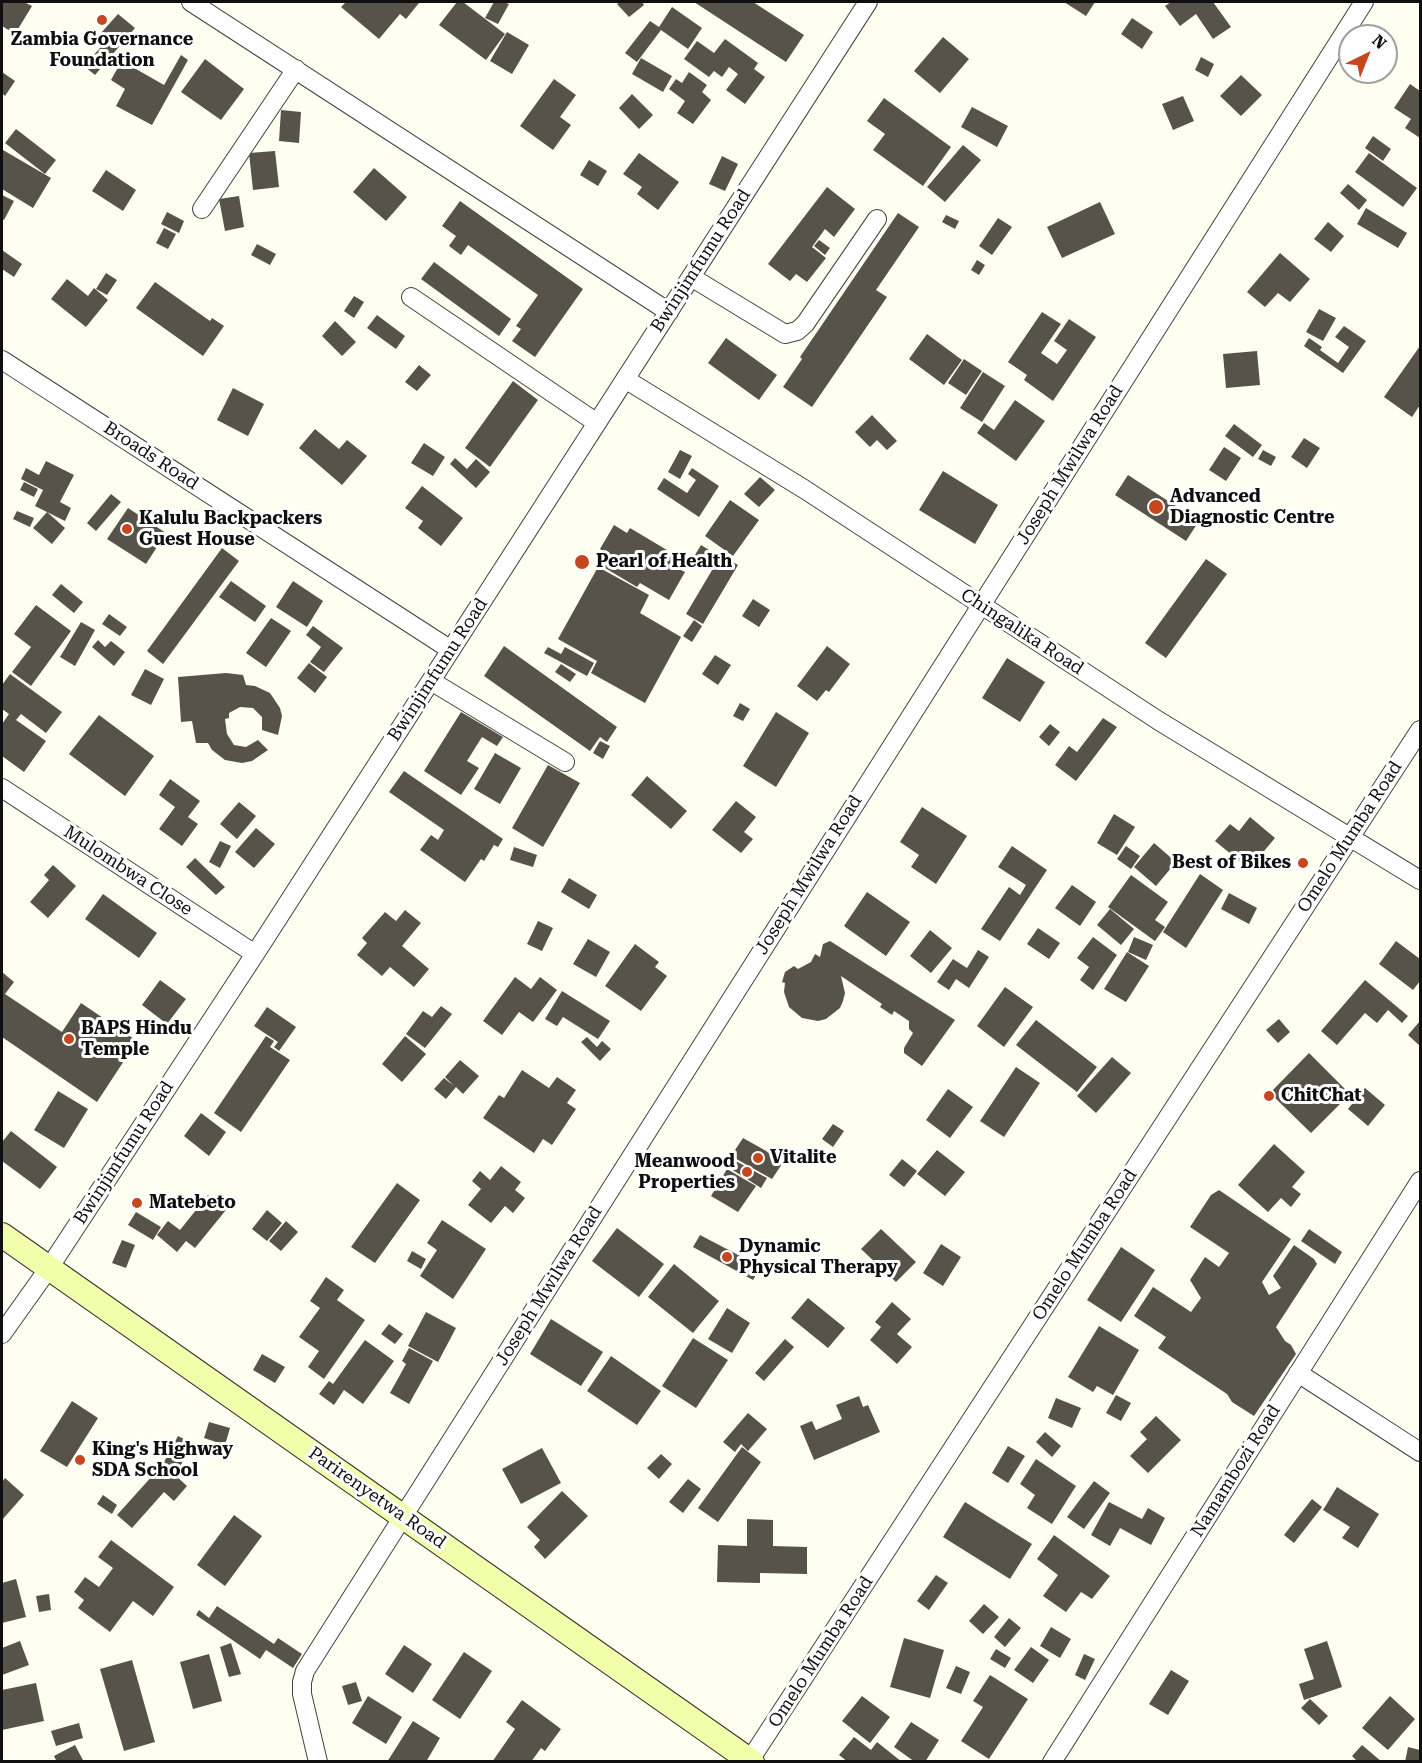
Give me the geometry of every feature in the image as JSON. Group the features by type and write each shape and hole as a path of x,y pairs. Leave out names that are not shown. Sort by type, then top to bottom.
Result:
{"main road":[{"name":"Parirenyetwa Road","path":"2,1235 751,1761"}],"street":[{"path":"191,2 669,312"},
{"name":"Bwinjimfumu Road","path":"2,1334 49,1268 255,954 868,2"},
{"name":"Joseph Mwilwa Road","path":"318,1761 302,1694 304,1671 1364,2"},
{"path":"202,209 296,69"},
{"path":"692,277 785,334 797,331 805,324 877,219"},
{"path":"411,297 597,423"},
{"name":"Broads Road","path":"2,360 451,650"},
{"name":"Chingalika Road","path":"625,379 804,489 1159,721 1420,880"},
{"path":"431,681 565,762"},
{"name":"Omelo Mumba Road","path":"751,1761 1420,729"},
{"name":"Mulombwa Close","path":"2,788 255,954"},
{"name":"Namambozi Road","path":"1052,1761 1420,1181"},
{"path":"1298,1373 1420,1452"}],"building":[{"path":"2,2 24,2 32,6 15,34 2,26"},
{"path":"346,2 419,3 406,19 400,14 379,39 341,7"},
{"path":"457,2 463,2 505,34 486,60 439,25"},
{"path":"494,2 509,4 498,24 485,18"},
{"path":"642,2 644,5 629,17 617,4"},
{"path":"694,2 753,2 804,35 786,62"},
{"path":"1064,2 1095,2 1086,16"},
{"path":"1171,2 1213,2 1231,27 1213,39 1196,14 1180,26 1165,6"},
{"path":"672,7 702,28 688,49 661,30 637,62 625,53 650,21 659,27"},
{"path":"118,14 135,28 95,75 84,66 107,40 100,34"},
{"path":"1132,18 1153,32 1142,49 1121,34"},
{"path":"507,32 529,45 512,74 490,61"},
{"path":"943,37 969,59 940,93 914,71"},
{"path":"725,39 758,63 754,69 765,77 745,104 726,90 738,74 729,67 722,77 714,71 709,77 684,59 697,41 714,53"},
{"path":"126,53 133,57 129,65 164,85 181,55 188,60 152,125 116,106 125,89 111,80"},
{"path":"1201,57 1214,64 1208,77 1195,70"},
{"path":"641,58 672,76 663,92 632,74"},
{"path":"205,59 244,89 221,120 181,92"},
{"path":"2,72 15,81 5,96 2,93"},
{"path":"689,72 707,85 702,92 711,100 693,124 677,113 685,101 669,89 676,79 682,83"},
{"path":"1241,75 1262,95 1241,116 1220,96"},
{"path":"554,79 576,95 560,117 571,125 553,150 520,126"},
{"path":"1410,84 1420,91 1420,138 1405,128 1411,119 1394,108"},
{"path":"632,94 653,115 639,129 619,108"},
{"path":"1183,96 1194,121 1173,130 1162,104"},
{"path":"884,98 951,147 923,186 873,150 885,134 867,121"},
{"path":"972,107 1008,126 997,147 961,127"},
{"path":"281,110 301,112 299,143 279,141"},
{"path":"16,129 56,160 45,174 5,143"},
{"path":"1373,136 1391,149 1383,161 1365,148"},
{"path":"963,145 981,160 945,202 927,187"},
{"path":"3,150 51,178 33,208 2,189"},
{"path":"275,151 279,187 253,190 249,153"},
{"path":"639,153 679,182 658,210 637,194 642,187 623,174"},
{"path":"1369,153 1417,188 1403,207 1355,172"},
{"path":"722,156 738,164 725,191 709,184"},
{"path":"589,160 607,171 598,186 580,175"},
{"path":"374,168 407,197 386,221 353,192"},
{"path":"106,170 136,190 123,211 92,191"},
{"path":"1348,184 1367,200 1359,210 1340,193"},
{"path":"827,187 855,209 834,237 825,229 812,247 826,258 807,282 796,274 790,281 768,264"},
{"path":"2,195 14,201 4,220 2,219"},
{"path":"239,196 244,227 225,231 219,199"},
{"path":"460,201 583,289 535,357 512,341 521,329 516,326 538,295 468,245 461,255 449,246 456,236 442,226"},
{"path":"1100,202 1115,234 1062,258 1047,227"},
{"path":"1366,208 1407,233 1398,248 1357,224"},
{"path":"167,212 184,221 179,233 161,224"},
{"path":"898,213 919,227 876,290 887,297 812,407 783,387 802,359 800,357"},
{"path":"946,215 959,221 955,229 942,222"},
{"path":"998,218 1012,227 992,255 979,246"},
{"path":"1328,222 1344,236 1331,252 1314,239"},
{"path":"164,228 176,234 168,249 156,243"},
{"path":"819,240 830,248 825,255 814,246"},
{"path":"257,244 276,254 270,265 251,255"},
{"path":"2,250 22,264 14,277 2,269"},
{"path":"1280,253 1310,279 1290,302 1278,293 1265,307 1247,292"},
{"path":"977,260 985,265 979,275 971,270"},
{"path":"434,262 511,319 499,336 421,279"},
{"path":"106,273 117,280 107,295 96,289"},
{"path":"67,279 88,296 94,288 108,300 86,327 51,299"},
{"path":"155,282 210,321 212,318 224,326 203,356 136,308"},
{"path":"354,296 364,302 354,318 344,311"},
{"path":"1319,309 1336,318 1323,341 1306,332"},
{"path":"1042,312 1061,324 1041,353 1057,364 1067,350 1054,341 1069,319 1096,337 1053,401 1024,380 1027,375 1008,362"},
{"path":"377,315 405,336 396,349 367,328"},
{"path":"335,321 356,342 342,356 322,336"},
{"path":"1344,326 1366,341 1343,373 1304,346 1309,338 1322,347 1320,350 1338,363 1349,347 1335,337"},
{"path":"927,334 962,360 944,385 909,359"},
{"path":"726,338 777,375 759,400 708,363"},
{"path":"1420,346 1420,405 1412,417 1384,397"},
{"path":"1257,351 1260,385 1226,388 1223,354"},
{"path":"964,359 982,371 966,395 948,383"},
{"path":"419,365 431,375 417,391 405,382"},
{"path":"983,372 1005,386 982,422 960,408"},
{"path":"513,381 538,400 490,467 465,448"},
{"path":"233,388 264,404 248,436 217,420"},
{"path":"1015,400 1045,421 1016,461 977,433 984,423 994,430"},
{"path":"872,415 897,441 887,450 877,440 870,447 855,432"},
{"path":"1234,424 1262,445 1253,457 1225,436"},
{"path":"315,429 339,449 347,440 367,456 342,485 299,448"},
{"path":"1304,438 1320,448 1307,468 1291,457"},
{"path":"424,443 445,457 433,476 411,463"},
{"path":"1224,447 1241,458 1226,481 1209,470"},
{"path":"680,450 692,456 680,479 668,472"},
{"path":"1263,450 1276,457 1271,466 1258,459"},
{"path":"455,458 467,469 476,459 490,472 476,488 450,464"},
{"path":"46,461 74,475 60,502 71,508 65,521 35,506 43,490 21,479 26,468 39,475"},
{"path":"692,468 719,486 699,517 657,489 664,478 687,493 696,480 688,474"},
{"path":"943,471 998,505 975,544 919,510"},
{"path":"1128,475 1199,521 1186,541 1115,495"},
{"path":"760,477 775,490 759,507 744,494"},
{"path":"24,482 38,489 34,497 20,490"},
{"path":"422,486 463,518 441,546 418,528 423,521 405,508"},
{"path":"111,494 121,502 96,531 87,523"},
{"path":"730,500 759,520 733,556 705,536"},
{"path":"128,508 166,533 146,564 107,539"},
{"path":"17,511 34,518 30,527 13,519"},
{"path":"47,512 65,528 52,544 33,528"},
{"path":"614,525 627,533 630,528 682,559 677,568 685,572 669,600 640,583 637,587 600,565 607,554 600,549"},
{"path":"701,545 717,555 711,565 695,555"},
{"path":"222,548 239,561 163,664 147,651"},
{"path":"721,555 738,565 703,624 686,614"},
{"path":"1206,559 1227,574 1166,658 1145,643"},
{"path":"598,567 649,595 640,613 681,637 645,703 591,673 597,661 558,639"},
{"path":"231,581 266,606 255,622 219,597"},
{"path":"293,581 323,601 307,627 276,607"},
{"path":"61,584 83,602 74,613 52,595"},
{"path":"753,599 770,610 759,627 742,616"},
{"path":"36,605 71,631 31,686 12,672 31,647 14,634"},
{"path":"109,614 127,627 120,636 102,624"},
{"path":"271,618 291,631 266,667 246,653"},
{"path":"694,620 702,626 692,642 683,636"},
{"path":"81,622 95,630 75,666 60,657"},
{"path":"313,626 343,648 324,672 310,662 321,647 306,635"},
{"path":"98,640 105,647 111,641 125,652 114,666 92,647"},
{"path":"504,646 617,727 607,742 600,737 590,751 484,676"},
{"path":"827,646 850,664 829,692 826,690 817,701 797,686"},
{"path":"548,647 561,654 565,647 594,663 587,676 544,653"},
{"path":"715,655 731,665 718,685 702,674"},
{"path":"1007,658 1045,682 1020,722 982,698"},
{"path":"309,663 327,677 315,693 297,678"},
{"path":"561,664 576,674 570,682 555,672"},
{"path":"145,669 164,679 151,705 131,695"},
{"path":"226,673 243,675 246,685 255,686 270,693 280,708 282,716 278,735 262,730 262,717 253,708 240,707 229,713 229,718 225,719 227,734 234,745 246,747 258,740 268,750 252,761 242,763 225,760 212,750 208,743 196,743 192,721 181,722 178,677"},
{"path":"10,674 62,712 46,733 21,714 16,720 46,741 24,772 2,756 2,724 9,714 2,709 2,685"},
{"path":"740,703 750,709 743,721 733,716"},
{"path":"461,712 503,737 497,746 482,737 467,761 479,768 461,795 424,771"},
{"path":"776,712 809,733 776,787 743,766"},
{"path":"99,715 154,756 125,796 69,754"},
{"path":"1103,718 1117,727 1076,781 1055,765 1069,746 1077,752"},
{"path":"1050,724 1060,732 1049,746 1039,737"},
{"path":"600,741 610,746 603,759 593,753"},
{"path":"495,753 521,768 500,804 474,789"},
{"path":"548,765 580,783 543,847 512,828"},
{"path":"404,771 503,839 498,847 494,845 484,861 481,859 465,882 420,850 431,835 438,840 444,830 389,792"},
{"path":"647,776 687,811 671,829 631,795"},
{"path":"170,779 200,801 188,817 198,824 182,846 159,829 175,807 159,795"},
{"path":"736,801 756,817 744,832 753,839 741,853 712,830"},
{"path":"239,802 256,816 237,839 220,824"},
{"path":"922,807 967,836 936,884 911,867 919,855 900,842"},
{"path":"1114,814 1135,827 1117,855 1097,843"},
{"path":"1250,817 1275,838 1249,869 1215,841 1230,824 1239,831"},
{"path":"256,828 275,844 254,868 235,852"},
{"path":"220,841 231,846 220,868 209,862"},
{"path":"1154,843 1176,862 1156,886 1134,867"},
{"path":"1012,846 1047,870 1000,941 981,929 1009,887 1020,895 1026,885 998,867"},
{"path":"1126,846 1140,856 1131,869 1117,859"},
{"path":"514,847 537,855 533,867 510,860"},
{"path":"195,858 225,887 216,895 186,867"},
{"path":"53,865 76,886 48,918 30,902 49,880 44,875"},
{"path":"1200,874 1223,890 1186,948 1163,932"},
{"path":"1131,875 1168,902 1155,920 1165,927 1155,941 1108,907"},
{"path":"569,878 597,895 589,909 561,892"},
{"path":"1072,885 1096,902 1080,926 1055,908"},
{"path":"867,892 910,922 886,956 844,926"},
{"path":"1229,893 1257,908 1249,924 1221,909"},
{"path":"103,894 157,933 139,958 85,919"},
{"path":"1110,909 1134,929 1121,945 1097,925"},
{"path":"405,910 421,923 402,946 429,969 414,987 390,967 382,976 357,955 367,943 362,938 385,912 396,921"},
{"path":"538,921 553,928 542,951 527,944"},
{"path":"1038,928 1060,943 1049,959 1027,944"},
{"path":"930,930 952,948 931,973 910,956"},
{"path":"1093,937 1117,955 1093,990 1080,980 1089,967 1077,958"},
{"path":"1134,937 1153,945 1146,960 1128,952"},
{"path":"588,939 610,952 596,977 573,964"},
{"path":"830,941 955,1020 922,1066 904,1053 904,1048 913,1033 909,1029 909,1021 894,1011 892,1015 880,1007 882,1004 841,976 845,993 843,1001 840,1008 826,1019 818,1021 802,1018 789,1007 784,992 785,983 782,982 785,972 794,966 798,969 811,962 815,954 820,957 823,944"},
{"path":"1396,941 1420,959 1420,981 1413,990 1379,964"},
{"path":"635,944 659,962 655,967 667,976 641,1011 605,986"},
{"path":"978,950 989,957 969,988 956,979 949,990 937,982 953,959 967,968"},
{"path":"1127,952 1149,966 1126,1002 1104,989"},
{"name":"BAPS Hindu Temple","path":"2,972 14,982 5,994 62,1032 81,1003 137,1041 97,1102 2,1037"},
{"path":"515,977 531,989 540,977 557,990 533,1022 519,1012 502,1035 483,1021"},
{"path":"160,980 186,999 167,1024 142,1005"},
{"path":"1365,980 1408,1016 1402,1023 1388,1010 1377,1023 1365,1013 1337,1045 1321,1031"},
{"path":"1005,987 1033,1007 1004,1047 977,1026"},
{"path":"562,991 610,1021 598,1039 563,1017 557,1026 545,1019"},
{"path":"441,1006 452,1014 425,1048 406,1034 423,1011 432,1017"},
{"path":"267,1007 296,1027 279,1051 274,1047 278,1042 254,1026"},
{"path":"1279,1019 1290,1032 1278,1043 1266,1030"},
{"path":"1036,1020 1097,1067 1077,1092 1016,1045"},
{"path":"1420,1021 1420,1046 1408,1035"},
{"path":"266,1036 274,1041 270,1047 290,1060 241,1132 214,1113"},
{"path":"405,1036 426,1054 402,1082 382,1064"},
{"path":"587,1037 597,1047 602,1041 611,1049 600,1061 581,1042"},
{"path":"1309,1053 1350,1094 1311,1133 1270,1093"},
{"path":"1112,1057 1131,1073 1096,1113 1077,1096"},
{"path":"460,1060 479,1076 463,1094 456,1087 446,1099 434,1089 444,1078 454,1086 445,1077"},
{"path":"1016,1067 1040,1083 1004,1137 980,1121"},
{"path":"522,1070 549,1088 557,1077 576,1090 567,1103 576,1109 552,1145 543,1139 534,1153 483,1118 499,1095 504,1098"},
{"path":"1365,1088 1385,1105 1368,1126 1348,1109"},
{"path":"948,1089 973,1107 950,1138 926,1120"},
{"path":"58,1091 88,1109 64,1148 34,1130"},
{"path":"201,1113 226,1132 209,1156 184,1136"},
{"path":"833,1124 844,1131 833,1147 822,1139"},
{"path":"11,1131 57,1167 40,1189 2,1161 2,1142"},
{"name":"Vitalite","path":"743,1138 784,1161 772,1179 731,1156"},
{"path":"1274,1144 1305,1172 1292,1187 1301,1194 1291,1207 1281,1198 1268,1212 1238,1185"},
{"path":"937,1150 965,1172 945,1196 917,1174"},
{"name":"Meanwood Properties","path":"732,1159 767,1178 761,1188 728,1167"},
{"path":"902,1159 917,1171 904,1187 889,1175"},
{"path":"501,1166 521,1182 515,1190 525,1198 513,1213 505,1206 491,1223 468,1205 481,1189 472,1181 480,1171 490,1180"},
{"path":"727,1169 756,1186 738,1212 711,1196"},
{"path":"397,1183 420,1200 375,1263 351,1247"},
{"path":"1219,1190 1291,1239 1262,1282 1269,1295 1281,1288 1273,1276 1294,1245 1314,1259 1317,1264 1276,1327 1296,1354 1254,1416 1232,1402 1227,1394 1158,1348 1166,1337 1134,1316 1153,1287 1191,1312 1201,1298 1190,1280 1205,1257 1219,1267 1229,1253 1190,1227 1211,1195"},
{"path":"208,1195 226,1210 195,1248 186,1241 177,1252 157,1235 168,1221 180,1230"},
{"path":"267,1210 282,1223 267,1241 252,1229"},
{"path":"136,1212 161,1227 153,1240 128,1225"},
{"path":"442,1220 486,1249 453,1299 420,1276 437,1250 427,1243"},
{"path":"286,1221 298,1232 281,1251 269,1241"},
{"path":"617,1228 664,1264 639,1297 592,1261"},
{"path":"881,1229 916,1262 896,1282 861,1249"},
{"path":"1309,1229 1342,1252 1335,1264 1301,1241"},
{"name":"Dynamic Physical Therapy","path":"700,1235 761,1267 753,1280 693,1247"},
{"path":"122,1240 135,1245 126,1268 112,1263"},
{"path":"941,1244 961,1257 943,1286 923,1273"},
{"path":"1121,1247 1155,1270 1121,1322 1087,1300"},
{"path":"412,1251 426,1259 421,1269 407,1261"},
{"path":"674,1264 719,1301 693,1333 648,1297"},
{"path":"326,1277 344,1290 337,1300 365,1320 324,1379 308,1367 319,1351 299,1337 320,1308 310,1301"},
{"path":"808,1298 845,1328 828,1348 791,1318"},
{"path":"892,1302 911,1319 897,1334 912,1347 897,1364 870,1340 881,1327 875,1322"},
{"path":"727,1308 750,1323 732,1353 708,1339"},
{"path":"426,1312 456,1328 438,1362 408,1346"},
{"path":"551,1319 603,1352 581,1386 530,1354"},
{"path":"389,1324 403,1334 395,1344 381,1334"},
{"path":"1099,1326 1139,1350 1113,1395 1097,1386 1093,1392 1068,1377"},
{"path":"693,1338 728,1360 696,1408 662,1386"},
{"path":"785,1339 794,1347 764,1381 755,1373"},
{"path":"365,1340 394,1361 363,1404 344,1390 334,1405 319,1394 329,1381 333,1384"},
{"path":"409,1348 433,1361 409,1404 390,1393 406,1364 402,1361"},
{"path":"262,1354 285,1367 275,1383 253,1370"},
{"path":"611,1356 661,1391 637,1425 587,1391"},
{"path":"1116,1395 1131,1403 1121,1421 1106,1413"},
{"path":"859,1396 863,1407 868,1405 880,1432 814,1460 800,1426 812,1421 816,1430 842,1419 836,1405"},
{"path":"1056,1398 1081,1408 1072,1428 1048,1418"},
{"path":"72,1401 98,1418 67,1467 40,1451"},
{"path":"748,1413 767,1429 748,1451 741,1444 735,1452 723,1442"},
{"path":"1156,1416 1181,1440 1148,1473 1130,1456 1147,1439 1140,1432"},
{"path":"209,1422 230,1428 225,1445 204,1438"},
{"path":"1045,1432 1061,1446 1052,1457 1036,1442"},
{"path":"178,1436 192,1443 178,1471 163,1464"},
{"path":"1008,1446 1025,1456 1008,1483 992,1473"},
{"path":"742,1447 761,1462 718,1522 698,1508"},
{"path":"542,1448 561,1483 521,1504 502,1469"},
{"path":"661,1454 672,1464 659,1479 647,1468"},
{"path":"1036,1459 1076,1486 1052,1524 1027,1508 1035,1495 1020,1484"},
{"path":"163,1464 187,1486 174,1501 164,1492 132,1528 117,1515"},
{"path":"5,1478 24,1495 2,1520 2,1482"},
{"path":"688,1479 701,1489 683,1513 669,1502"},
{"path":"1094,1481 1110,1493 1084,1529 1067,1517"},
{"path":"1337,1487 1379,1514 1358,1548 1342,1538 1350,1527 1323,1510"},
{"path":"562,1491 588,1516 545,1559 534,1547 540,1540 527,1527"},
{"path":"103,1495 117,1505 112,1514 97,1504"},
{"path":"1312,1499 1322,1507 1294,1543 1284,1535"},
{"path":"965,1502 1032,1544 1010,1579 943,1537"},
{"path":"1109,1502 1142,1519 1148,1508 1165,1518 1151,1545 1120,1528 1110,1546 1091,1535"},
{"path":"234,1515 262,1536 225,1586 197,1565"},
{"path":"747,1519 773,1520 773,1546 807,1547 807,1574 760,1573 760,1583 717,1582 718,1545 747,1546"},
{"path":"1054,1535 1110,1576 1092,1599 1081,1592 1066,1612 1043,1596 1058,1575 1037,1559"},
{"path":"111,1540 174,1587 153,1616 133,1601 110,1632 78,1608 84,1600 74,1592 85,1577 99,1587 113,1568 98,1557"},
{"path":"936,1575 948,1583 929,1610 917,1601"},
{"path":"16,1579 26,1617 2,1623 2,1583"},
{"path":"49,1594 51,1610 39,1612 36,1596"},
{"path":"984,1604 999,1617 983,1634 969,1621"},
{"path":"217,1606 274,1644 278,1638 302,1654 293,1668 266,1650 260,1659 196,1615 199,1610 209,1618"},
{"path":"1009,1618 1021,1628 1005,1647 994,1637"},
{"path":"1051,1627 1071,1639 1060,1658 1040,1646"},
{"path":"904,1638 944,1650 930,1698 890,1687"},
{"path":"20,1641 29,1665 2,1675 2,1648"},
{"path":"1327,1641 1342,1687 1304,1700 1299,1684 1314,1679 1304,1649"},
{"path":"231,1643 241,1674 229,1677 220,1647"},
{"path":"404,1645 432,1664 413,1693 385,1674"},
{"path":"1031,1647 1049,1660 1033,1683 1014,1670"},
{"path":"996,1649 1011,1658 1005,1668 990,1659"},
{"path":"464,1652 492,1671 460,1719 432,1700"},
{"path":"209,1654 222,1701 193,1709 180,1662"},
{"path":"1084,1654 1095,1659 1085,1680 1075,1675"},
{"path":"132,1660 155,1742 124,1751 100,1669"},
{"path":"956,1666 970,1672 961,1694 946,1688"},
{"path":"1171,1670 1189,1681 1168,1715 1149,1704"},
{"path":"990,1675 1028,1699 989,1759 961,1741 983,1707 973,1701"},
{"path":"356,1682 362,1701 348,1705 342,1686"},
{"path":"36,1683 44,1721 2,1730 2,1690"},
{"path":"368,1696 402,1717 386,1744 352,1723"},
{"path":"862,1696 890,1717 870,1743 842,1721"},
{"path":"1390,1696 1415,1719 1388,1750 1362,1728"},
{"path":"1310,1699 1328,1716 1319,1725 1301,1708"},
{"path":"522,1700 561,1729 545,1751 541,1748 531,1762 492,1762 515,1729 506,1722"},
{"path":"413,1721 440,1738 426,1762 387,1762"},
{"path":"911,1722 939,1740 925,1762 915,1762 894,1747"},
{"path":"79,1723 83,1738 56,1746 51,1731"},
{"path":"854,1737 871,1750 877,1742 902,1762 848,1762 839,1755"},
{"path":"75,1745 84,1762 57,1762 54,1756"},
{"path":"1362,1745 1382,1762 1358,1762 1352,1756"},
{"path":"1408,1747 1420,1750 1420,1762 1405,1762"}],"place":[{"name":"Zambia Governance Foundation","path":"102,20"},
{"name":"Advanced Diagnostic Centre","path":"1156,507"},
{"name":"Kalulu Backpackers Guest House","path":"127,529"},
{"name":"Pearl of Health","path":"582,562"},
{"name":"Best of Bikes","path":"1303,863"},
{"name":"BAPS Hindu Temple","path":"69,1039"},
{"name":"ChitChat","path":"1269,1096"},
{"name":"Vitalite","path":"758,1158"},
{"name":"Meanwood Properties","path":"747,1172"},
{"name":"Matebeto","path":"137,1203"},
{"name":"Dynamic Physical Therapy","path":"727,1257"},
{"name":"King's Highway SDA School","path":"80,1460"}]}
